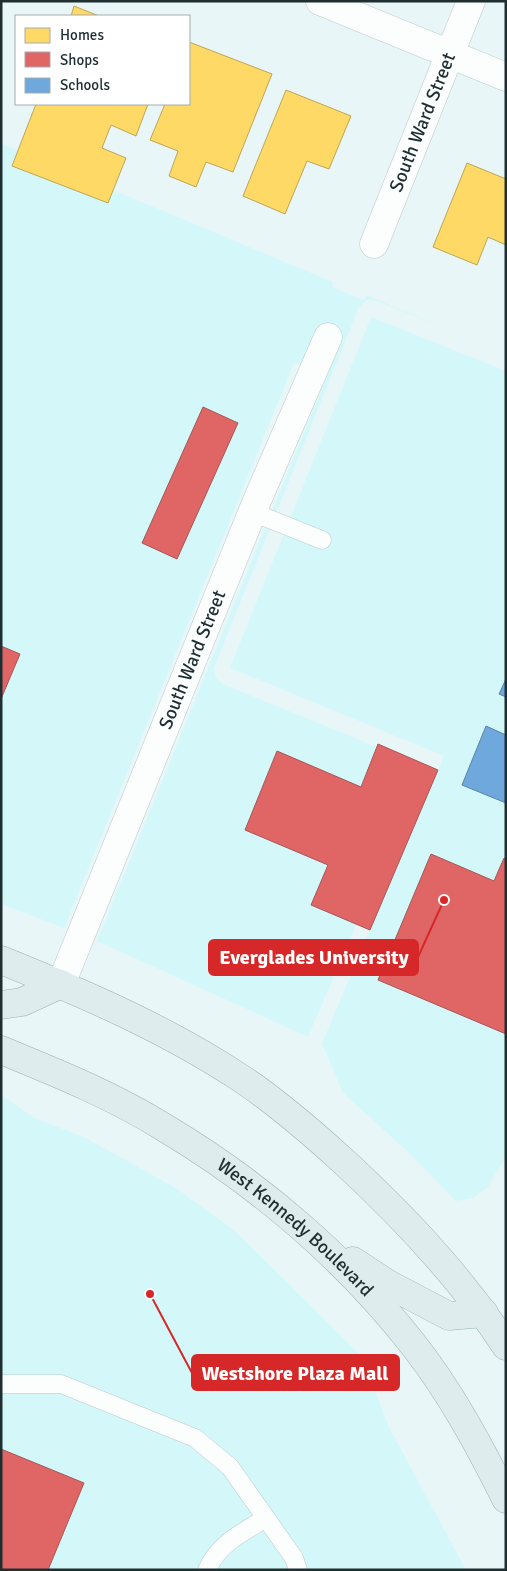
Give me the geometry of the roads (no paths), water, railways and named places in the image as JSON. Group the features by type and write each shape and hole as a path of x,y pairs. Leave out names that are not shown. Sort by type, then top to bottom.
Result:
{"main road":[{"path":"1,960 61,984 127,1014 189,1047 244,1081 293,1116 404,1219 450,1269 484,1313 506,1346"},
{"path":"1,1005 22,1002 61,984"},
{"name":"West Kennedy Boulevard","path":"1,1050 80,1083 165,1127 241,1179 300,1225 377,1302 413,1344 449,1396 480,1446 506,1499"},
{"path":"300,1225 388,1284 450,1316 484,1313"}],"street":[{"path":"320,1 506,76"},
{"name":"South Ward Street","path":"374,244 471,1"},
{"name":"South Ward Street","path":"61,984 252,512 328,337"}],"lane":[{"path":"252,512 322,540"},
{"path":"1,1384 61,1384 195,1438 230,1467 294,1558 298,1570"},
{"path":"207,1570 211,1560 230,1540 266,1518"}],"place":[{"name":"Everglades University","path":"444,900"},
{"name":"Westshore Plaza Mall","path":"150,1294"}]}
